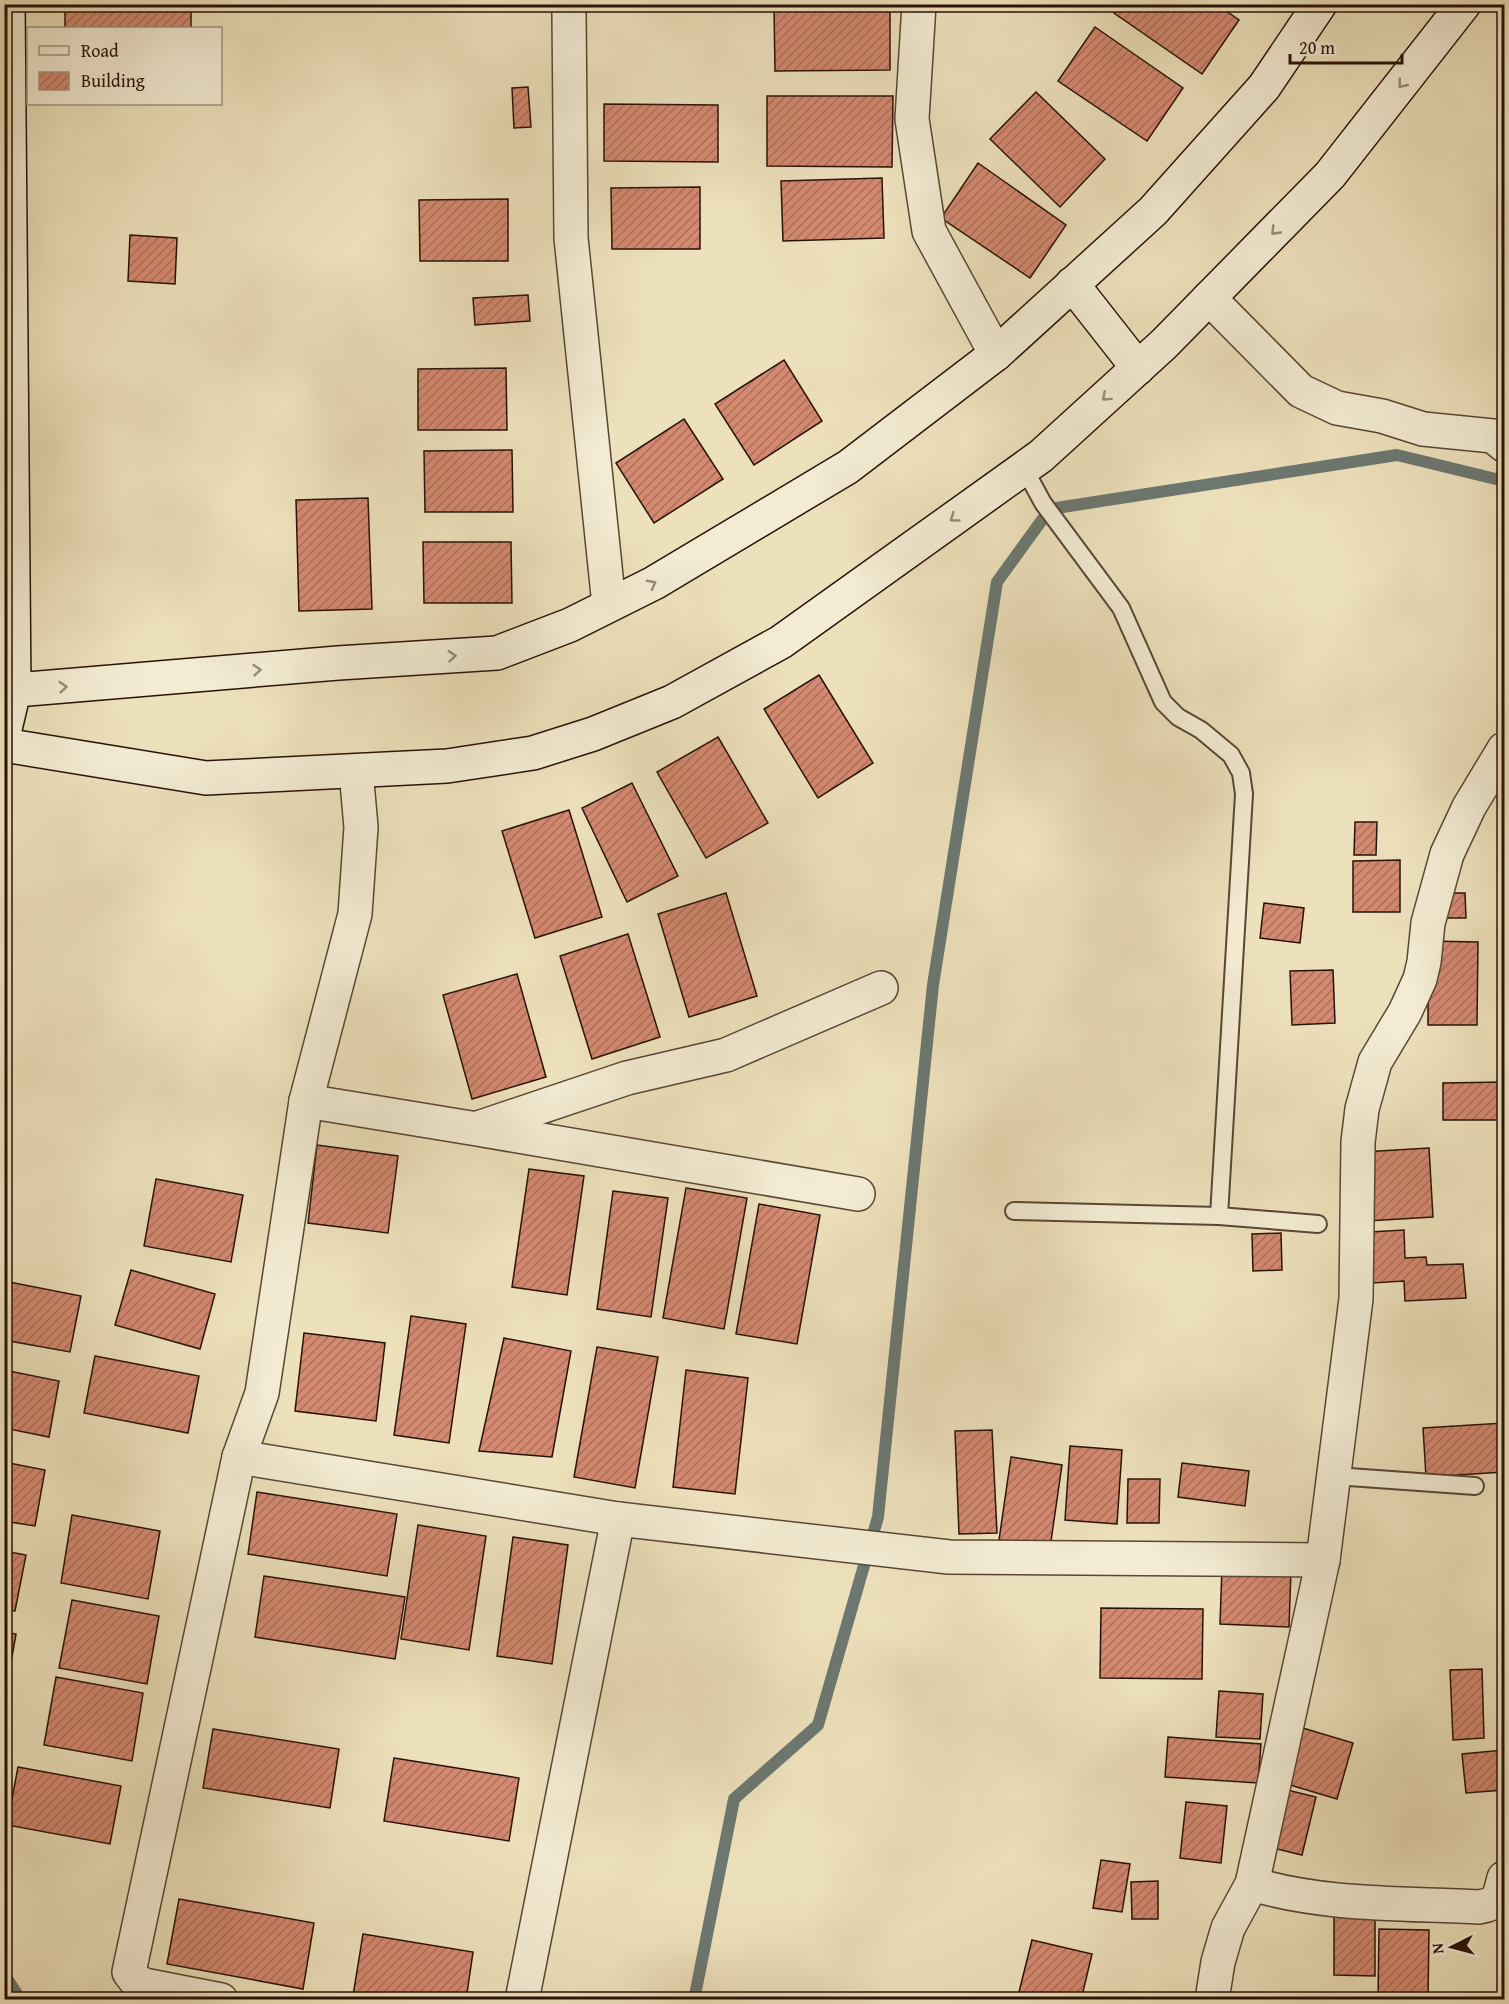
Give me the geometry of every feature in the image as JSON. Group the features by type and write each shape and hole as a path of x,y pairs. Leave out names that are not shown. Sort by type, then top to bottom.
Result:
{"street":[{"path":"4,733 9,691 8,4"},
{"path":"919,4 912,119 929,231 996,354"},
{"path":"9,691 326,664 497,653 570,625 654,583 849,467 996,354 1153,211 1264,87 1320,4"},
{"path":"4,745 206,778 447,766 533,753 593,734 672,702 781,642 1041,456 1138,368 1330,175 1464,4"},
{"path":"569,12 571,238 609,605"},
{"path":"1072,284 1138,368"},
{"path":"1209,298 1301,391 1337,408 1382,416 1423,429 1493,436 1504,445"},
{"path":"1212,2000 1218,1962 1228,1928 1252,1884 1323,1560 1356,1299 1358,1142 1362,1108 1375,1062 1405,1012 1420,979 1428,923 1447,854 1469,807 1504,748"},
{"path":"221,2000 144,1985 135,1980 129,1972 239,1457 262,1393 306,1101 355,914 361,827 356,771"},
{"path":"477,1129 627,1078 726,1055 881,988"},
{"path":"306,1101 858,1194"},
{"path":"239,1457 618,1519 949,1557 1323,1560"},
{"path":"522,2000 618,1519"},
{"path":"1252,1884 1281,1893 1340,1900 1479,1907 1491,1905 1497,1900 1504,1878"}],"lane":[{"path":"1024,468 1043,503 1121,608 1163,702 1178,717 1201,730 1231,755 1241,773 1244,794 1219,1216"},
{"path":"1014,1211 1219,1216 1318,1224"},
{"path":"1335,1476 1475,1486"}],"building":[{"path":"65,4 191,4 191,27 65,27"},
{"path":"1120,4 1216,4 1239,20 1202,74 1114,13"},
{"path":"890,8 890,70 775,71 774,9"},
{"path":"1095,27 1183,88 1147,141 1058,81"},
{"path":"528,87 531,127 514,128 512,88"},
{"path":"1036,92 1105,159 1060,207 990,139"},
{"path":"767,96 893,96 892,167 767,166"},
{"path":"604,104 718,105 718,162 604,161"},
{"path":"978,163 1066,225 1030,278 941,218"},
{"path":"882,178 884,238 783,241 781,181"},
{"path":"700,187 700,249 612,249 611,188"},
{"path":"508,199 508,261 420,261 419,200"},
{"path":"130,235 177,238 175,284 128,281"},
{"path":"528,295 530,321 475,325 473,298"},
{"path":"784,360 822,421 754,465 715,404"},
{"path":"506,368 507,430 418,430 418,369"},
{"path":"684,419 723,479 654,523 616,463"},
{"path":"512,450 513,512 425,512 424,451"},
{"path":"368,498 372,609 299,611 296,500"},
{"path":"423,542 511,542 512,603 424,603"},
{"path":"819,675 873,763 818,798 764,709"},
{"path":"718,737 768,823 706,858 657,772"},
{"path":"632,783 678,876 627,902 582,808"},
{"path":"569,810 602,917 535,938 502,831"},
{"path":"1355,822 1377,822 1376,855 1354,855"},
{"path":"1400,860 1400,912 1353,912 1353,861"},
{"path":"726,893 757,996 689,1017 658,914"},
{"path":"1441,893 1465,893 1466,918 1442,918"},
{"path":"1264,903 1304,908 1300,943 1260,938"},
{"path":"628,934 660,1037 592,1059 560,956"},
{"path":"1428,941 1478,942 1477,1025 1428,1025"},
{"path":"1333,970 1335,1023 1292,1025 1290,971"},
{"path":"517,974 546,1077 472,1099 443,995"},
{"path":"1504,1082 1504,1120 1443,1120 1443,1083"},
{"path":"317,1145 398,1156 388,1233 308,1223"},
{"path":"1429,1148 1433,1217 1367,1221 1362,1152"},
{"path":"529,1169 584,1176 567,1295 512,1287"},
{"path":"156,1179 243,1195 231,1262 144,1246"},
{"path":"686,1188 747,1198 724,1329 663,1318"},
{"path":"613,1191 668,1198 651,1317 597,1309"},
{"path":"759,1204 820,1215 797,1344 736,1334"},
{"path":"1404,1230 1405,1258 1426,1257 1427,1265 1463,1264 1466,1298 1405,1301 1404,1281 1372,1283 1370,1232"},
{"path":"1281,1233 1282,1270 1253,1271 1252,1234"},
{"path":"131,1270 215,1294 200,1349 115,1325"},
{"path":"4,1281 81,1296 70,1352 4,1340"},
{"path":"411,1316 466,1324 449,1443 394,1435"},
{"path":"304,1333 385,1343 376,1421 295,1411"},
{"path":"504,1338 571,1351 552,1457 479,1451"},
{"path":"597,1347 658,1357 635,1488 574,1477"},
{"path":"95,1356 199,1376 188,1433 84,1413"},
{"path":"4,1370 59,1381 49,1437 4,1428"},
{"path":"686,1370 748,1378 735,1494 673,1487"},
{"path":"1504,1423 1504,1472 1426,1477 1423,1428"},
{"path":"992,1430 997,1533 959,1534 955,1431"},
{"path":"1070,1446 1122,1450 1117,1524 1065,1520"},
{"path":"1011,1457 1062,1465 1050,1548 999,1540"},
{"path":"4,1462 45,1470 35,1526 4,1521"},
{"path":"1182,1463 1249,1471 1245,1506 1178,1497"},
{"path":"1128,1479 1160,1479 1159,1523 1127,1523"},
{"path":"257,1492 397,1514 387,1576 248,1554"},
{"path":"72,1515 160,1531 148,1599 61,1583"},
{"path":"418,1525 486,1536 469,1650 401,1639"},
{"path":"513,1537 568,1545 552,1664 497,1656"},
{"path":"4,1551 26,1555 15,1611 4,1609"},
{"path":"1222,1567 1291,1570 1289,1627 1220,1624"},
{"path":"264,1576 405,1597 395,1659 255,1637"},
{"path":"72,1600 159,1616 147,1684 59,1668"},
{"path":"1101,1608 1203,1609 1202,1679 1100,1678"},
{"path":"4,1632 16,1634 6,1691 4,1690"},
{"path":"1482,1669 1484,1738 1453,1740 1450,1670"},
{"path":"56,1677 143,1693 132,1761 44,1745"},
{"path":"1219,1691 1263,1694 1260,1739 1216,1737"},
{"path":"1296,1726 1353,1743 1337,1799 1280,1782"},
{"path":"213,1729 339,1749 330,1808 203,1788"},
{"path":"1168,1737 1261,1744 1258,1783 1165,1777"},
{"path":"1504,1750 1504,1790 1466,1793 1462,1754"},
{"path":"394,1758 519,1778 509,1841 384,1821"},
{"path":"18,1767 121,1786 110,1844 7,1825"},
{"path":"1279,1788 1316,1797 1302,1855 1265,1846"},
{"path":"1186,1802 1227,1806 1221,1863 1180,1858"},
{"path":"1101,1860 1130,1864 1122,1912 1093,1908"},
{"path":"1158,1881 1158,1919 1132,1919 1131,1882"},
{"path":"179,1899 314,1923 303,1989 167,1964"},
{"path":"1334,1914 1375,1915 1375,1976 1334,1975"},
{"path":"1379,1929 1429,1930 1428,2000 1378,2000"},
{"path":"363,1934 473,1952 466,2000 377,2000 353,1996"},
{"path":"1032,1940 1092,1954 1081,2000 1017,2000"}],"waterway":[{"path":"694,2000 734,1799 818,1725 878,1517 933,985 997,582 1050,509 1397,455 1504,481"},
{"path":"4,1974 21,2000"}]}
